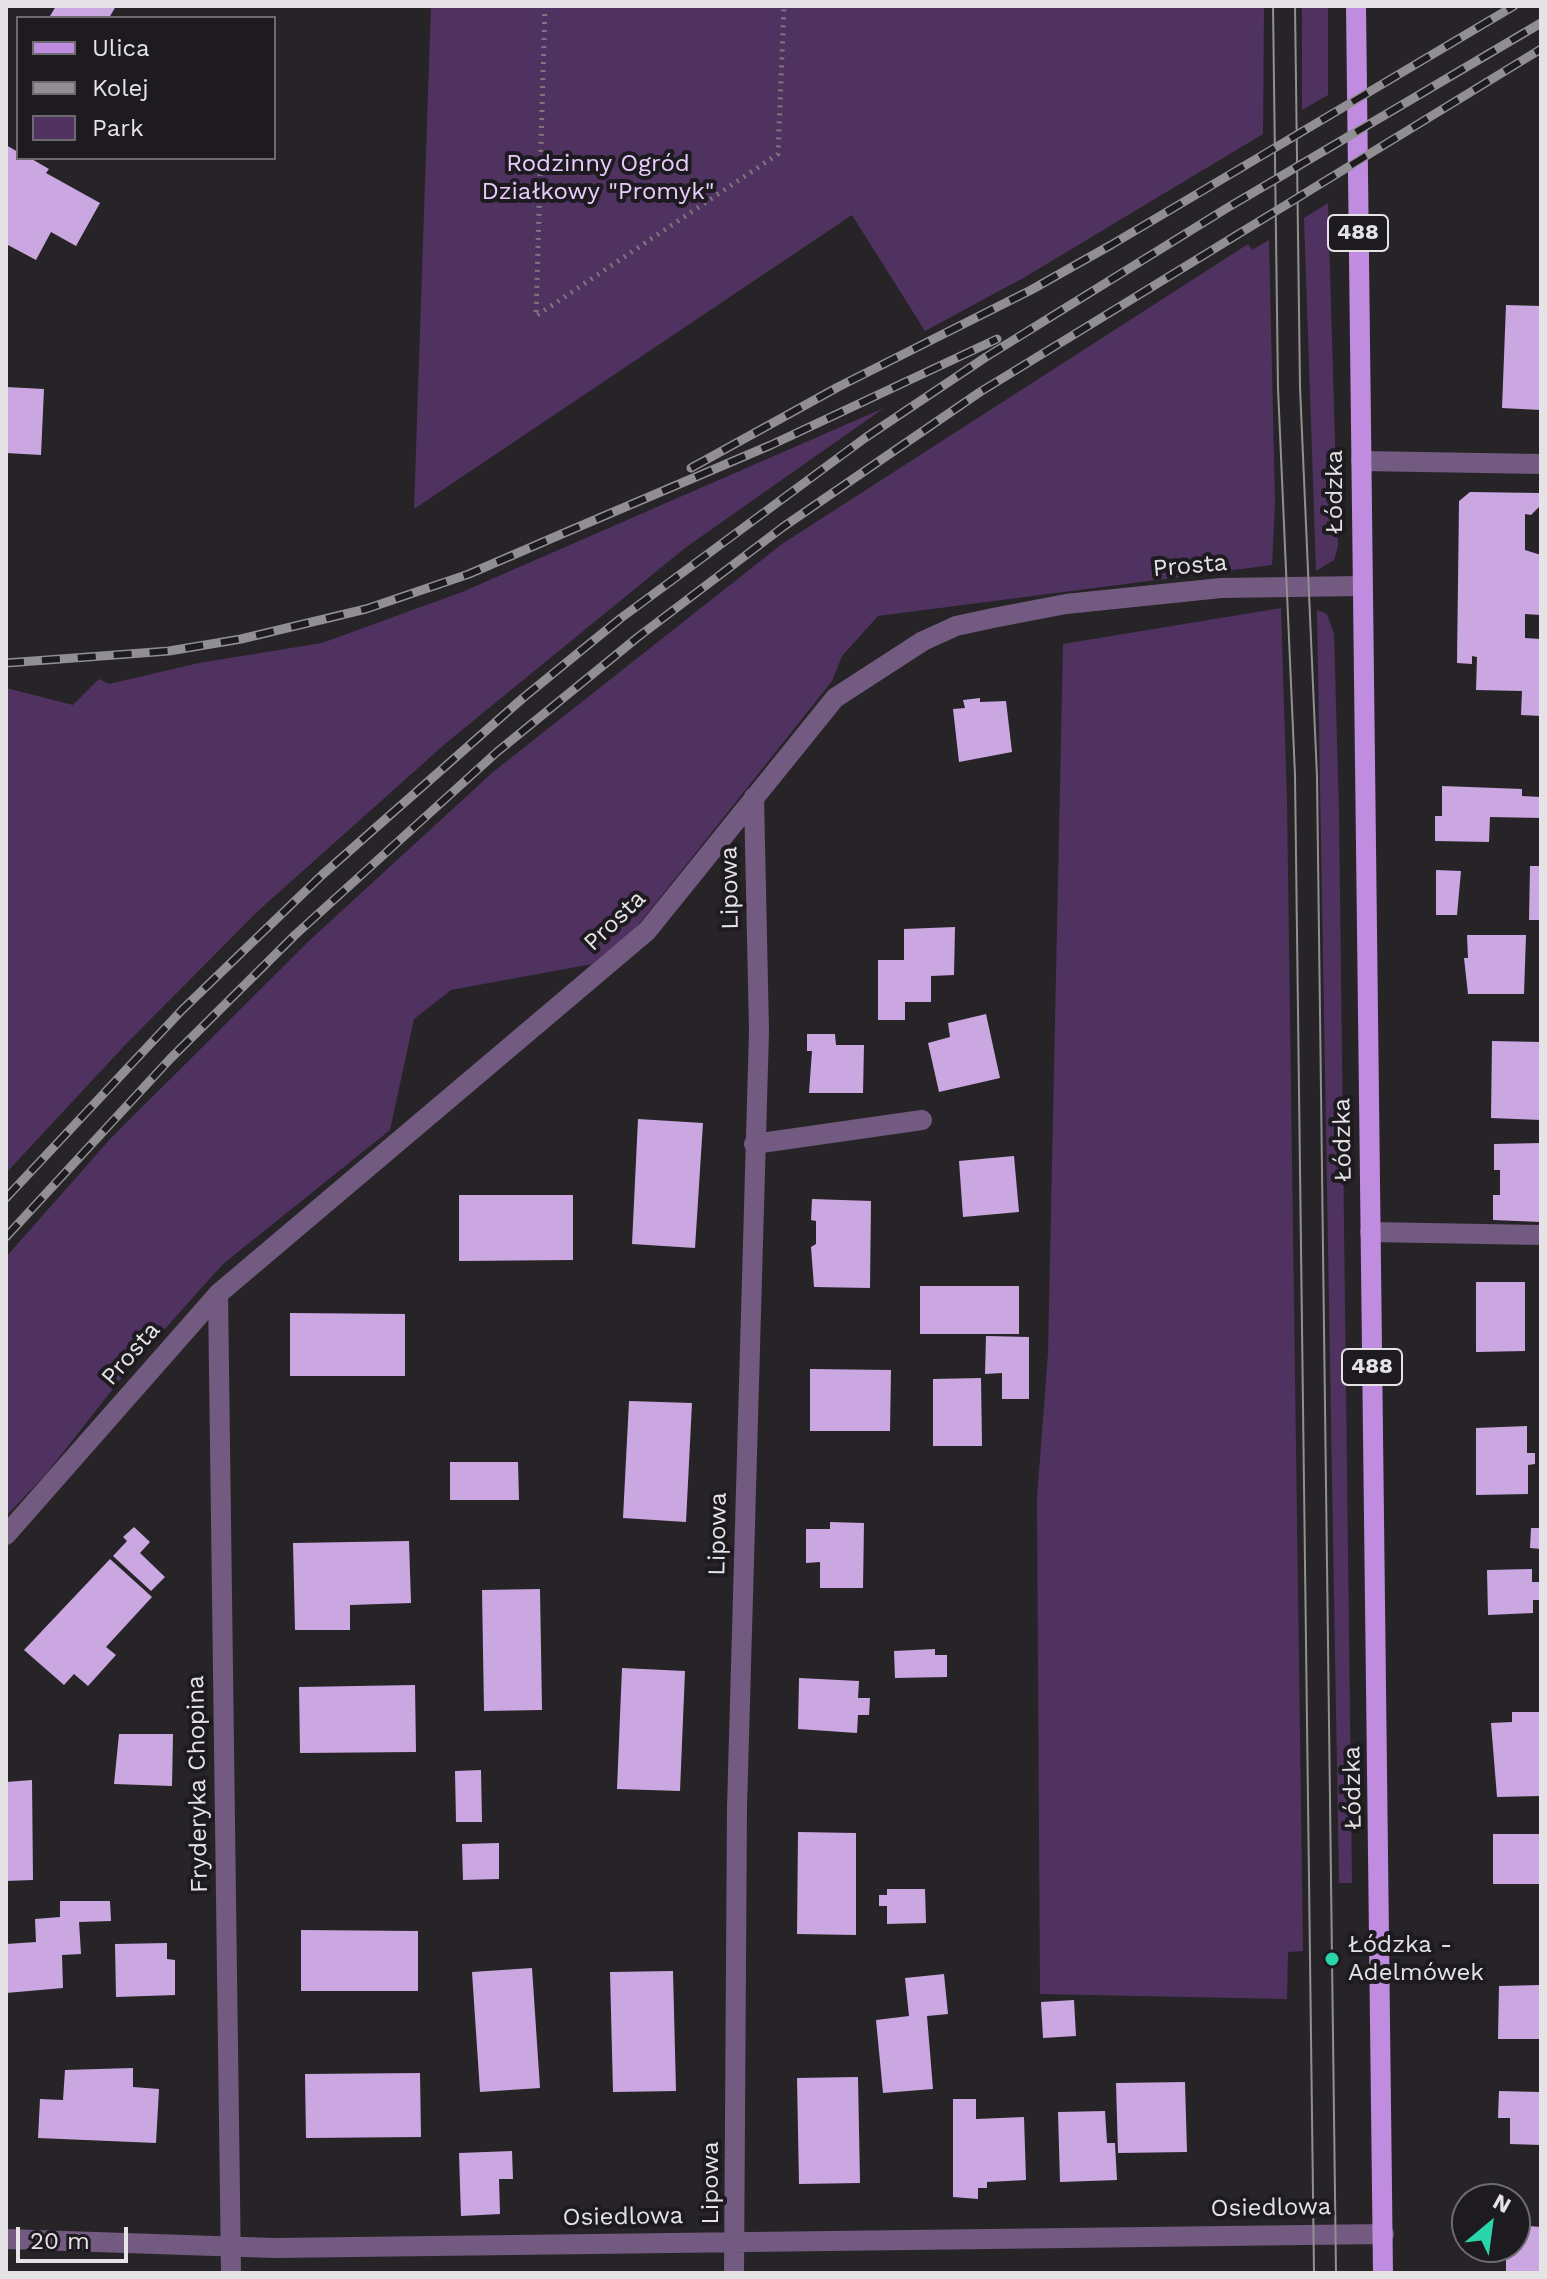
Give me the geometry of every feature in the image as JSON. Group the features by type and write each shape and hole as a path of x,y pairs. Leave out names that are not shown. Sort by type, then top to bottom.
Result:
{"main road":[{"name":"Łódzka","path":"1356,6 1383,2273"}],"street":[{"path":"1361,461 1541,464"},
{"name":"Prosta","path":"6,1535 218,1294 647,931 835,698 923,641 956,626 1066,604 1221,588 1362,586"},
{"name":"Lipowa","path":"734,2273 737,2240 737,1807 759,1031 754,797"},
{"path":"754,1144 922,1120"},
{"path":"1370,1232 1541,1235"},
{"name":"Fryderyka Chopina","path":"218,1294 231,2273"},
{"name":"Osiedlowa","path":"6,2239 231,2248 1384,2234"}],"path":[{"path":"545,6 536,316 778,154 784,6"}],"green space":[{"name":"Rodzinny Ogród Działkowy \"Promyk\"","path":"431,6 1264,6 1263,134 1025,277 925,331 852,215 414,509"},
{"path":"1302,6 1328,6 1328,95 1302,110"},
{"path":"1328,203 1338,546 1334,560 1316,571 1304,218"},
{"path":"1269,240 1275,503 1272,565 878,616 842,656 832,681 635,929 592,964 451,990 414,1019 390,1130 223,1264 127,1371 46,1474 6,1516 6,1257 111,1138 310,940 493,772 782,544 1248,244 1252,250"},
{"path":"884,408 685,548 446,743 258,911 127,1043 6,1173 6,688 73,705 99,679 109,684 199,663 322,643 462,592"},
{"path":"1281,608 1287,802 1303,1951 1288,1952 1287,1999 1040,1994 1037,1498 1048,1354 1063,644"},
{"path":"1317,610 1327,614 1334,634 1339,814 1352,1883 1339,1883"}],"building":[{"path":"56,6 116,6 110,16 50,16"},
{"path":"6,145 16,151 16,160 33,160 49,169 46,173 100,203 76,246 51,232 36,260 6,244"},
{"path":"1506,305 1541,306 1541,410 1502,408"},
{"path":"6,387 44,389 41,455 6,453"},
{"path":"1470,492 1540,493 1539,507 1531,515 1525,514 1525,550 1541,555 1541,615 1525,614 1525,638 1541,639 1541,716 1521,715 1522,691 1476,690 1477,657 1472,656 1472,664 1457,663 1459,501"},
{"path":"980,698 980,702 1006,701 1012,752 959,762 953,709 965,708 963,700"},
{"path":"1442,786 1522,789 1522,796 1541,797 1541,818 1490,817 1489,842 1435,841 1435,816 1442,816"},
{"path":"1530,866 1541,866 1541,920 1529,920"},
{"path":"1436,870 1461,871 1457,915 1436,915"},
{"path":"955,927 954,975 931,976 931,1002 905,1002 905,1020 878,1020 878,960 904,960 904,929"},
{"path":"1467,935 1526,935 1524,994 1468,994 1464,958 1468,958"},
{"path":"986,1014 1000,1078 939,1092 928,1043 950,1037 948,1023"},
{"path":"807,1034 835,1034 836,1045 864,1045 863,1093 809,1093 812,1051 807,1051"},
{"path":"1492,1041 1541,1042 1541,1120 1491,1118"},
{"path":"638,1119 703,1123 695,1248 632,1244"},
{"path":"1541,1143 1541,1222 1493,1220 1493,1195 1500,1195 1500,1170 1494,1170 1494,1144"},
{"path":"1014,1156 1019,1212 963,1217 959,1161"},
{"path":"459,1195 573,1195 573,1260 459,1261"},
{"path":"812,1199 871,1201 870,1288 814,1287 811,1247 816,1244 816,1221 811,1220"},
{"path":"1476,1282 1525,1282 1525,1351 1476,1352"},
{"path":"920,1286 1019,1286 1019,1334 920,1334"},
{"path":"290,1313 405,1314 405,1376 290,1376"},
{"path":"986,1336 1029,1337 1029,1399 1002,1399 1002,1373 985,1374"},
{"path":"810,1369 891,1370 890,1431 810,1431"},
{"path":"981,1378 982,1446 933,1446 933,1379"},
{"path":"629,1401 692,1403 686,1522 623,1518"},
{"path":"1527,1426 1527,1453 1535,1453 1535,1464 1528,1465 1528,1494 1476,1495 1476,1428"},
{"path":"450,1462 518,1462 519,1500 450,1500"},
{"path":"830,1522 864,1523 863,1588 820,1588 820,1562 806,1563 806,1529 830,1529"},
{"path":"134,1527 150,1542 140,1553 165,1577 151,1591 113,1556 127,1541 123,1537"},
{"path":"1531,1528 1541,1528 1541,1549 1530,1548"},
{"path":"409,1541 411,1603 350,1605 350,1630 295,1630 293,1543"},
{"path":"110,1559 152,1597 106,1647 116,1655 88,1686 74,1674 64,1685 24,1650"},
{"path":"1532,1569 1532,1582 1541,1582 1541,1600 1533,1600 1533,1613 1488,1615 1487,1570"},
{"path":"540,1589 542,1710 484,1711 482,1590"},
{"path":"935,1649 935,1655 947,1655 947,1677 895,1678 894,1651"},
{"path":"622,1668 685,1671 680,1791 617,1789"},
{"path":"799,1678 859,1681 858,1698 870,1698 869,1715 858,1715 857,1733 798,1729"},
{"path":"415,1685 416,1752 300,1753 299,1687"},
{"path":"1512,1712 1541,1712 1541,1796 1497,1797 1491,1723 1512,1722"},
{"path":"119,1734 173,1734 172,1786 114,1784"},
{"path":"481,1770 482,1822 456,1822 455,1771"},
{"path":"32,1780 33,1880 6,1881 6,1782"},
{"path":"798,1832 856,1833 856,1935 797,1934"},
{"path":"1493,1834 1541,1834 1541,1884 1493,1884"},
{"path":"499,1843 499,1879 463,1880 462,1844"},
{"path":"887,1889 925,1889 926,1923 887,1924 887,1906 879,1906 879,1895 887,1895"},
{"path":"60,1901 110,1901 111,1921 79,1922 81,1954 62,1955 63,1988 6,1993 6,1944 36,1942 35,1919 60,1917"},
{"path":"301,1930 418,1931 418,1991 301,1991"},
{"path":"167,1943 167,1959 175,1960 175,1995 116,1997 115,1944"},
{"path":"532,1968 540,2088 480,2092 472,1972"},
{"path":"673,1971 676,2091 613,2092 610,1972"},
{"path":"944,1974 948,2014 927,2016 933,2089 883,2093 876,2020 909,2016 905,1978"},
{"path":"1541,1985 1541,2039 1498,2039 1499,1986"},
{"path":"1074,2000 1076,2036 1043,2038 1041,2002"},
{"path":"133,2068 133,2087 159,2089 156,2143 38,2138 40,2099 63,2100 65,2070"},
{"path":"420,2073 421,2137 306,2138 305,2074"},
{"path":"858,2077 860,2183 799,2184 797,2078"},
{"path":"1185,2082 1187,2152 1118,2153 1116,2083"},
{"path":"1499,2091 1540,2092 1541,2145 1510,2144 1510,2118 1498,2118"},
{"path":"953,2099 976,2099 976,2119 1024,2117 1026,2180 987,2182 987,2188 978,2188 978,2199 953,2197"},
{"path":"1105,2111 1107,2143 1115,2143 1117,2180 1060,2182 1058,2112"},
{"path":"512,2151 513,2179 499,2179 500,2214 461,2216 459,2153"},
{"path":"1531,2226 1541,2227 1541,2273 1506,2273 1506,2263 1531,2263"}],"tram line":[{"path":"1273,6 1278,388 1295,775 1314,2273"},
{"path":"1295,6 1300,387 1317,777 1336,2273"}],"railway":[{"path":"691,468 838,387 1031,290 1514,6"},
{"path":"6,1198 182,1010 322,875 523,698 621,618 865,438 986,357 1227,208 1541,23"},
{"path":"6,1237 170,1059 295,935 497,752 638,637 783,527 980,392 1541,49"},
{"path":"6,663 169,651 241,639 366,609 469,574 771,445 997,339"}],"place":[{"name":"Łódzka - Adelmówek","path":"1332,1959"}]}
